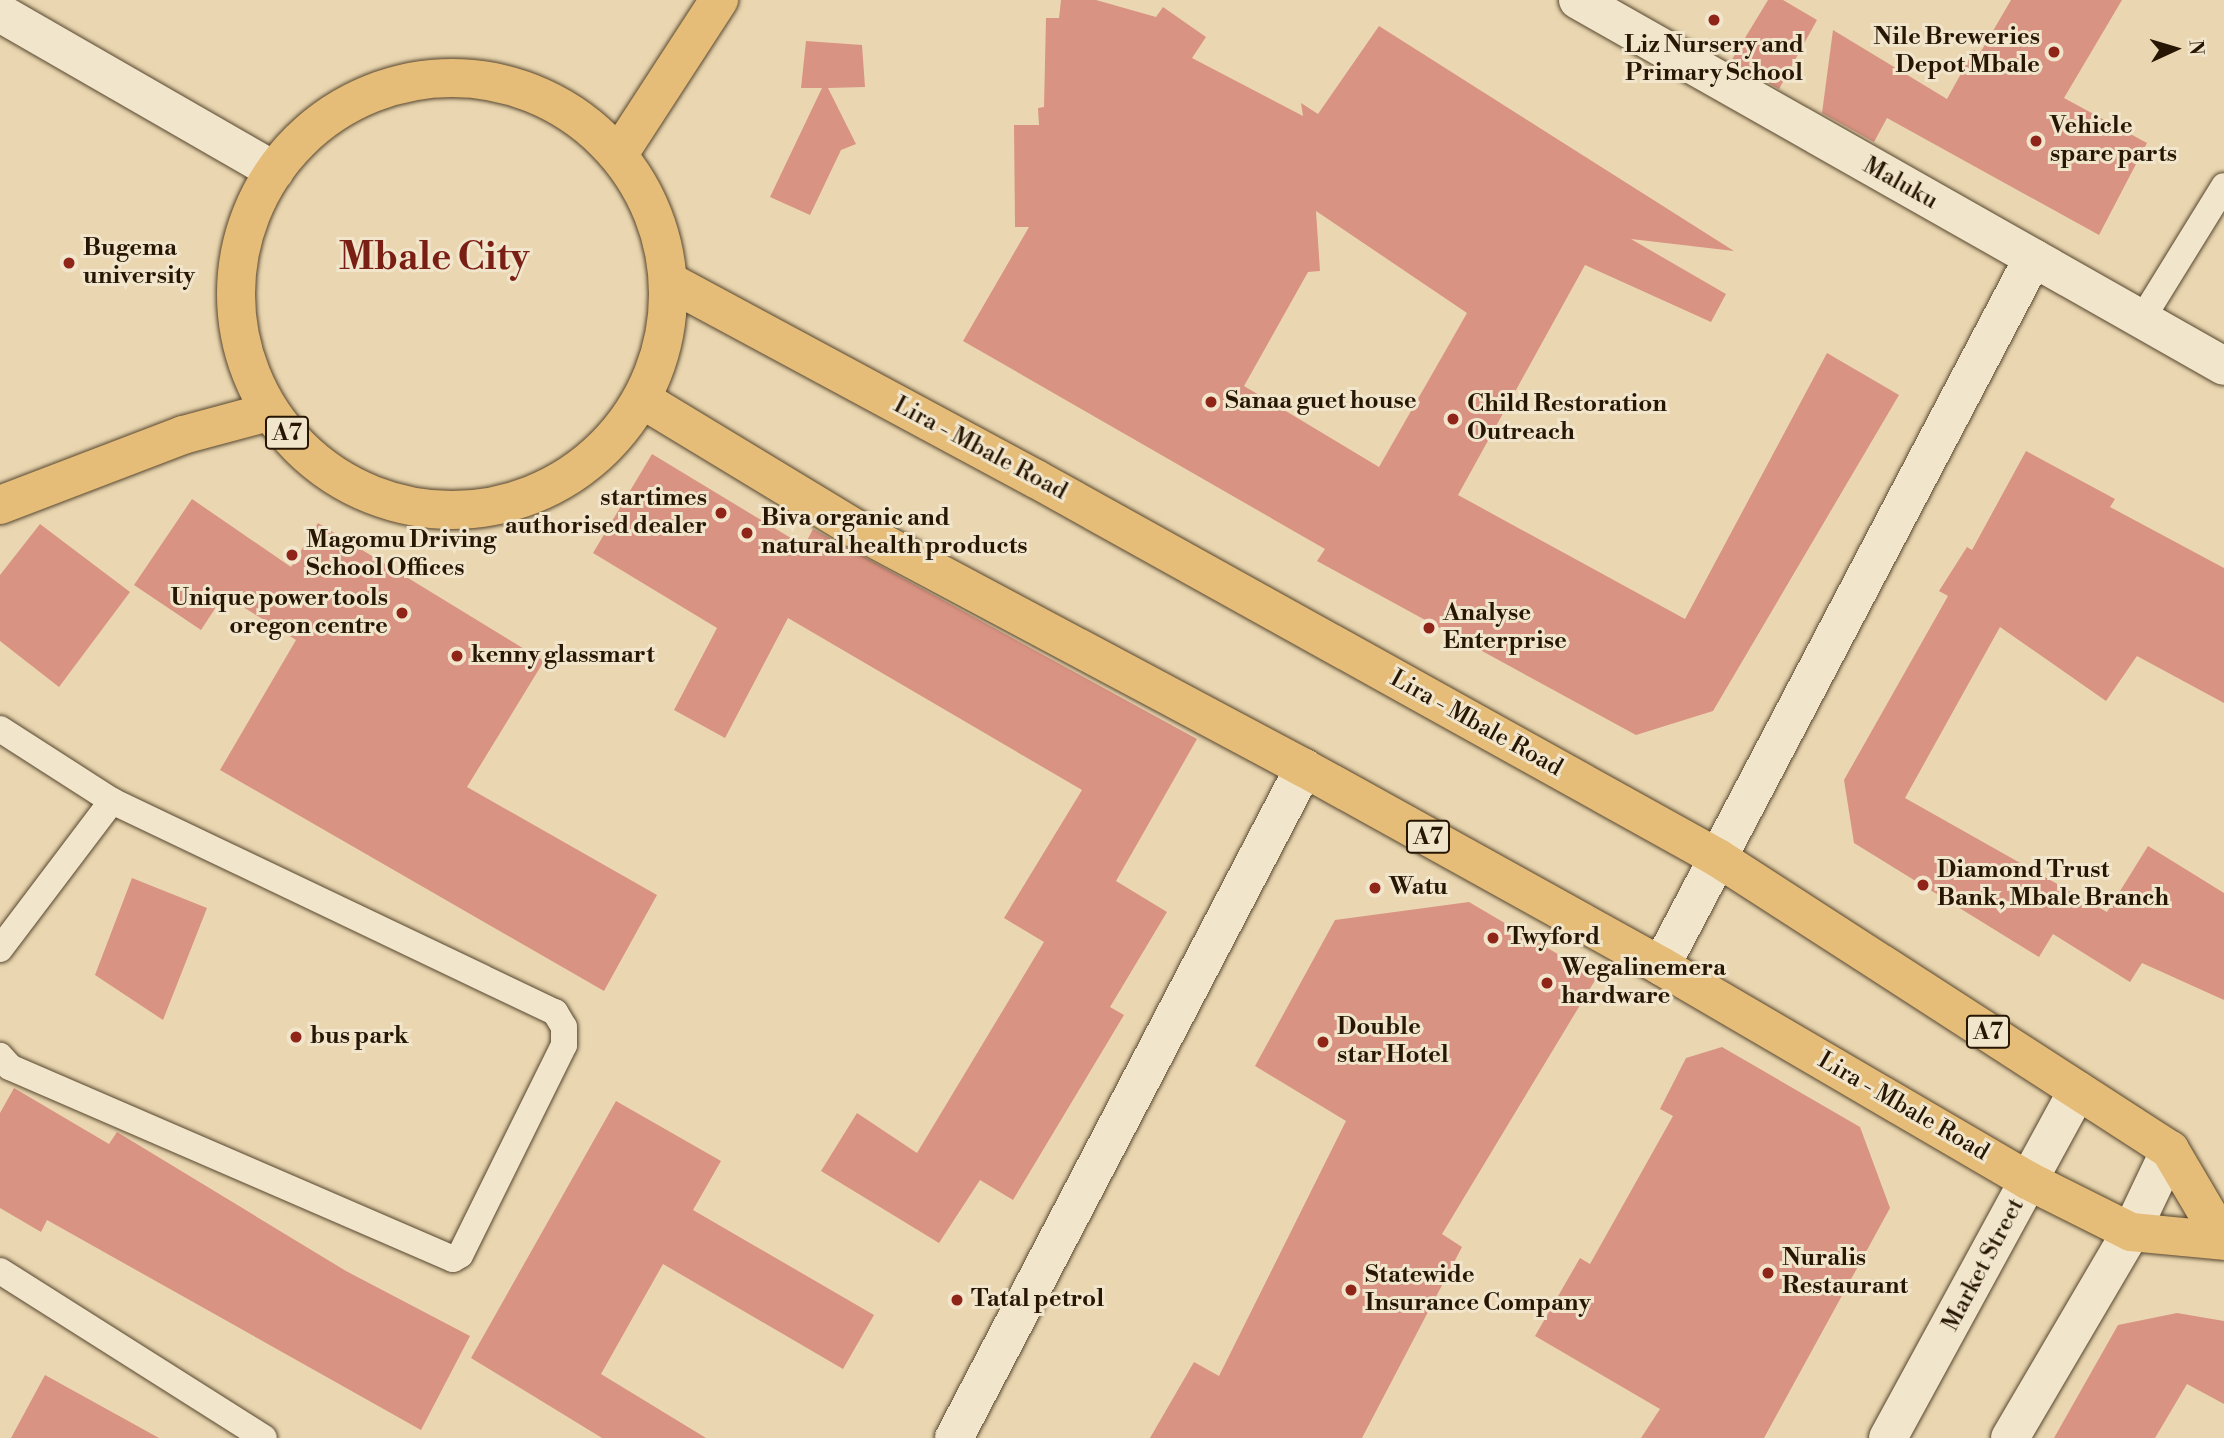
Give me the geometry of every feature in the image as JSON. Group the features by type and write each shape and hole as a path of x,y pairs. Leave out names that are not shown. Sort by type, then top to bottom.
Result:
{"main road":[{"path":"619,154 719,0"},
{"name":"A7","path":"434,76 509,83 562,104 619,154 653,208 670,282 651,383 643,400 566,480 497,508 421,511 365,494 303,452 268,412 236,308 245,232 275,171 315,124 361,96 434,76"},
{"name":"Lira - Mbale Road","path":"670,282 1048,486 1718,858 2170,1150 2224,1241"},
{"name":"Lira - Mbale Road","path":"643,400 856,529 1304,768 1661,966 2029,1181 2131,1232 2224,1241"},
{"name":"A7","path":"0,505 172,439 268,412"}],"street":[{"name":"Maluku","path":"1578,0 2224,366"},
{"path":"0,13 275,171"},
{"path":"1661,966 2033,258"},
{"path":"954,1438 1304,768"},
{"name":"Market Street","path":"1888,1438 2078,1090"},
{"path":"2010,1438 2131,1232 2170,1150"}],"lane":[{"path":"2142,319 2224,186"},
{"path":"0,729 112,801 555,1012 564,1027 564,1045 460,1255 453,1259 10,1067 0,1056"},
{"path":"0,949 112,801"},
{"path":"0,1271 264,1438"}],"building":[{"path":"1061,0 1096,0 1156,17 1163,7 1206,37 1192,58 1303,116 1301,103 1318,114 1379,26 1734,251 1631,239 1726,294 1711,322 1585,265 1458,495 1685,619 1827,353 1899,395 1713,711 1636,735 1317,561 1325,549 963,341 1029,227 1015,227 1014,125 1039,125 1038,108 1044,107 1046,18 1059,18","holes":["1316,211 1467,313 1379,467 1244,386 1308,272 1320,271"]},
{"path":"1768,0 1783,0 1817,20 1779,89 1731,61"},
{"path":"2011,0 2122,0 2064,98 2147,143 2099,235 1887,118 1874,142 1822,113 1833,30 1947,99 1974,50 1980,53"},
{"path":"806,41 862,45 865,87 828,88 856,144 841,150 810,215 770,197 822,88 801,88"},
{"path":"2026,451 2115,499 2110,507 2224,568 2224,703 2137,656 2106,701 2000,627 1905,798 2107,912 2148,846 2224,893 2224,1000 2142,963 2130,982 2053,934 2039,957 1854,843 1844,780 1948,596 1939,591 1967,547 1972,550"},
{"path":"652,454 804,546 813,529 1197,739 1116,881 1167,912 1110,1007 1124,1015 1013,1200 980,1180 939,1243 821,1171 857,1113 917,1153 1044,942 1004,918 1082,790 788,618 725,738 674,710 717,628 593,553"},
{"path":"192,499 291,567 318,523 544,661 467,787 657,895 604,991 220,770 296,640 224,595 201,630 134,585"},
{"path":"40,524 130,592 59,687 0,641 0,575"},
{"path":"132,878 207,908 163,1020 95,975"},
{"path":"1469,902 1597,977 1442,1234 1462,1247 1362,1438 1150,1438 1194,1362 1219,1376 1346,1121 1255,1066 1335,920"},
{"path":"1722,1047 1860,1127 1890,1208 1764,1438 1641,1438 1660,1409 1535,1336 1580,1258 1590,1264 1673,1116 1660,1109 1686,1058"},
{"path":"14,1088 109,1144 117,1132 346,1271 470,1336 421,1430 47,1220 41,1232 0,1208 0,1113"},
{"path":"616,1101 721,1161 693,1210 874,1315 843,1369 663,1264 601,1374 706,1438 602,1438 471,1358"},
{"path":"2177,1313 2224,1321 2224,1404 2187,1384 2155,1438 2054,1438 2118,1325"},
{"path":"45,1375 159,1438 11,1438"}],"place":[{"name":"Liz Nursery and Primary School","path":"1714,20"},
{"name":"Nile Breweries Depot Mbale","path":"2054,52"},
{"name":"Vehicle spare parts","path":"2036,141"},
{"name":"Bugema university","path":"69,263"},
{"name":"Sanaa guet house","path":"1211,402"},
{"name":"Child Restoration Outreach","path":"1453,419"},
{"name":"startimes authorised dealer","path":"721,513"},
{"name":"Biva organic and natural health products","path":"747,533"},
{"name":"Magomu Driving School Offices","path":"292,555"},
{"name":"Unique power tools oregon centre","path":"402,613"},
{"name":"Analyse Enterprise","path":"1429,628"},
{"name":"kenny glassmart","path":"457,656"},
{"name":"Diamond Trust Bank, Mbale Branch","path":"1923,885"},
{"name":"Watu","path":"1375,888"},
{"name":"Twyford","path":"1493,938"},
{"name":"Wegalinemera hardware","path":"1547,983"},
{"name":"bus park","path":"296,1037"},
{"name":"Double star Hotel","path":"1323,1042"},
{"name":"Nuralis Restaurant","path":"1768,1273"},
{"name":"Statewide Insurance Company","path":"1351,1290"},
{"name":"Tatal petrol","path":"957,1300"}],"district":[{"name":"Mbale City","path":"434,258"}]}
